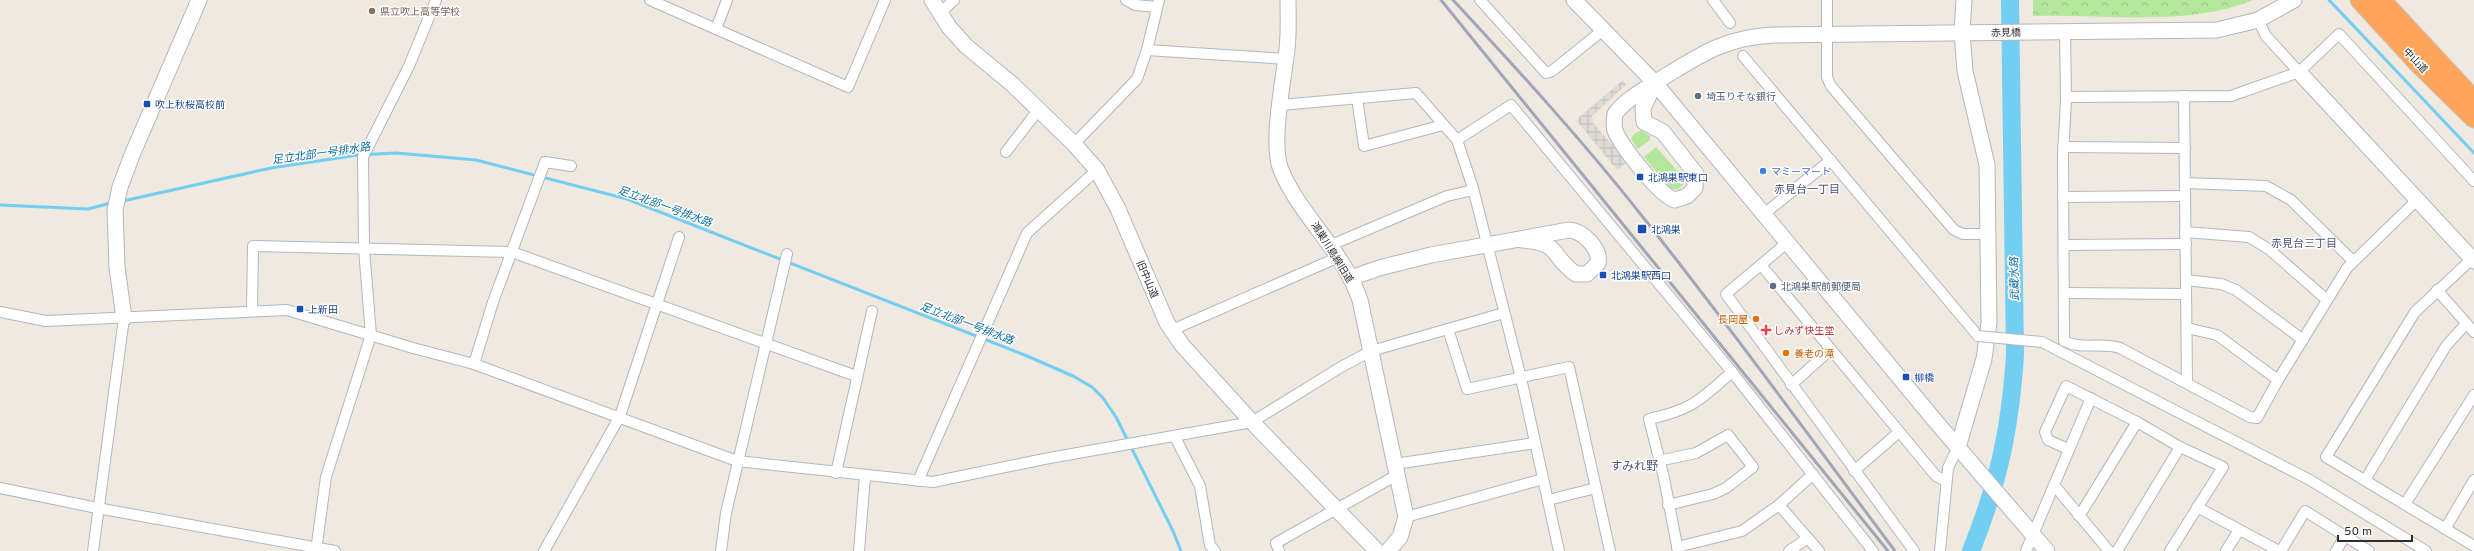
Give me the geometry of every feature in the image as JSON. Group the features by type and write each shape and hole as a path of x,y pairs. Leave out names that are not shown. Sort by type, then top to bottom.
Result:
{"highway":[{"name":"中山道","path":"2360,0 2418,64 2474,118"},
{"name":"中山道","path":"2381,0 2474,100"}],"street":[{"path":"93,551 97,508 124,318 117,267 115,210 120,187 132,155 199,0"},
{"path":"317,549 326,477 371,335 364,249 363,157 409,66 436,0"},
{"path":"650,0 848,87 885,0"},
{"path":"716,29 728,0"},
{"path":"936,6 954,0"},
{"path":"1074,144 1137,79 1147,50 1158,4 1135,5 1126,0"},
{"name":"鴻巣川島線旧道","path":"1288,0 1286,59 1278,126 1281,169 1290,187 1335,251 1351,278 1360,300 1406,517 1400,538 1388,551"},
{"path":"1480,0 1546,73 1552,71 1603,30"},
{"path":"1574,0 1655,83 2047,551"},
{"path":"1713,0 1730,23"},
{"path":"1827,0 1827,77 1831,86 1954,230 1963,234 1987,234"},
{"path":"1940,551 1948,468 1960,449 1988,339 1987,165 1965,71 1967,32 1964,0"},
{"name":"赤見橋","path":"1655,83 1643,108 1644,122 1663,132 1696,174 1695,188 1681,200 1675,200 1665,195 1622,143 1614,126 1616,114 1644,88 1655,83 1701,53 1729,42 1761,36 1828,34 2039,31 2137,33 2217,30 2258,20 2294,0"},
{"name":"旧中山道","path":"936,6 966,46 1012,84 1039,109 1074,144 1097,170 1118,209 1172,330 1182,345 1252,422 1377,551"},
{"path":"2258,20 2266,36 2473,259 2436,290 2415,312 2326,457 2474,546"},
{"path":"2065,32 2066,97 2063,147 2064,341 2074,346 2109,345 2120,348 2187,382 2250,417 2257,418 2278,380 2353,261 2418,199"},
{"path":"2066,97 2231,96 2299,72 2339,34 2474,181"},
{"path":"1147,50 1286,59"},
{"path":"1743,56 1978,336 2042,342 2310,480 2426,551"},
{"path":"1281,105 1416,93 1457,140 1473,190 1521,378 1559,551"},
{"path":"2184,96 2187,382"},
{"path":"1357,98 1364,146 1443,125"},
{"path":"1457,140 1511,104 1732,372 1873,551"},
{"path":"1006,152 1039,109"},
{"path":"2063,147 2185,148"},
{"path":"1769,210 1831,160"},
{"path":"474,364 493,302 545,162 571,166"},
{"path":"918,481 1028,233 1097,170"},
{"path":"2185,183 2266,186 2291,200 2353,261"},
{"path":"1172,330 1447,196 1473,190"},
{"path":"2063,197 2185,196"},
{"path":"1351,278 1406,261 1573,230 1584,236 1597,251 1598,263 1587,274 1576,274 1568,268 1549,245 1541,242 1522,240"},
{"path":"2186,232 2249,237 2270,250 2328,300"},
{"path":"544,551 620,416 658,305 679,237"},
{"path":"1788,242 1726,294 1791,385 1914,551"},
{"path":"2064,245 2186,244"},
{"path":"252,311 253,246 512,252 856,376"},
{"path":"721,551 726,513 737,462 787,255"},
{"path":"1761,265 1936,476 1946,481"},
{"path":"2186,280 2221,284 2236,290 2303,340"},
{"path":"2436,290 2474,332"},
{"path":"2064,293 2186,294"},
{"path":"0,312 46,321 287,310 474,364 620,416 737,462 933,482 1252,422 1328,374 1371,351 1504,313"},
{"path":"836,473 856,376 872,311"},
{"path":"2364,480 2446,346 2466,324"},
{"path":"2187,328 2217,335 2278,380"},
{"path":"1448,329 1467,389 1569,367 1610,551"},
{"path":"1791,385 1830,350"},
{"path":"1732,372 1693,405 1674,414 1649,419 1658,461 1664,478 1668,505 1678,549 1737,534 1779,505 1813,474"},
{"path":"2068,449 2048,440 2046,432 2066,386 2137,422 2180,447 2222,467 2170,551"},
{"path":"2405,504 2474,395"},
{"path":"2026,551 2068,449 2091,398"},
{"path":"2078,515 2084,510 2137,422"},
{"path":"1854,471 1899,432"},
{"path":"1658,461 1696,452 1728,435 1753,467 1726,488 1713,494 1668,505"},
{"path":"1175,437 1200,486 1210,545 1215,551"},
{"path":"1279,551 1276,543 1396,470 1535,443"},
{"path":"2117,551 2180,447"},
{"path":"859,551 865,476"},
{"path":"1406,517 1543,479"},
{"path":"2445,529 2474,480"},
{"path":"2054,485 2109,551"},
{"path":"0,488 97,508 317,549 335,551"},
{"path":"1548,500 1596,488"},
{"path":"1779,505 1819,551"},
{"path":"2197,508 2280,551 2305,511 2369,551"},
{"path":"2226,551 2239,530"},
{"path":"2336,551 2345,536"},
{"path":"1790,551 1808,538"}],"green space":[{"path":"2033,0 2253,0 2228,8 2201,14 2116,17 2033,16"},
{"path":"1641,130 1650,136 1650,140 1638,149 1631,139 1633,135"},
{"path":"1656,147 1683,177 1684,184 1678,189 1671,189 1644,157"}],"shaded area":[{"path":"1623,80 1626,85 1592,116 1594,124 1627,162 1617,170 1576,120"}],"waterway":[{"name":"武蔵水路","path":"1971,551 1981,526 2002,455 2010,407 2015,355 2010,0"},
{"path":"2329,0 2474,153"},
{"name":"足立北部一号排水路","path":"123,201 271,168 358,155 396,153 476,160 627,199 1027,356 1073,376 1092,387 1103,398 1116,417 1173,531 1181,551"},
{"name":"足立北部一号排水路","path":"0,205 88,209 111,203"}],"railway":[{"path":"1441,0 1888,551"},
{"path":"1453,0 1550,106 1620,188 1739,341 1895,551"}],"place":[{"name":"県立吹上高等学校","path":"372,11"},
{"name":"埼玉りそな銀行","path":"1698,96"},
{"name":"吹上秋桜高校前","path":"147,104"},
{"name":"マミーマート","path":"1763,171"},
{"name":"北鴻巣駅東口","path":"1640,177"},
{"name":"北鴻巣","path":"1642,229"},
{"name":"北鴻巣駅西口","path":"1603,275"},
{"name":"北鴻巣駅前郵便局","path":"1773,286"},
{"name":"上新田","path":"300,309"},
{"name":"長岡屋","path":"1756,319"},
{"name":"しみず快生堂","path":"1766,330"},
{"name":"養老の滝","path":"1786,353"},
{"name":"柳橋","path":"1906,377"}],"district":[{"name":"赤見台一丁目","path":"1807,189"},
{"name":"赤見台三丁目","path":"2304,243"},
{"name":"すみれ野","path":"1634,466"}]}
